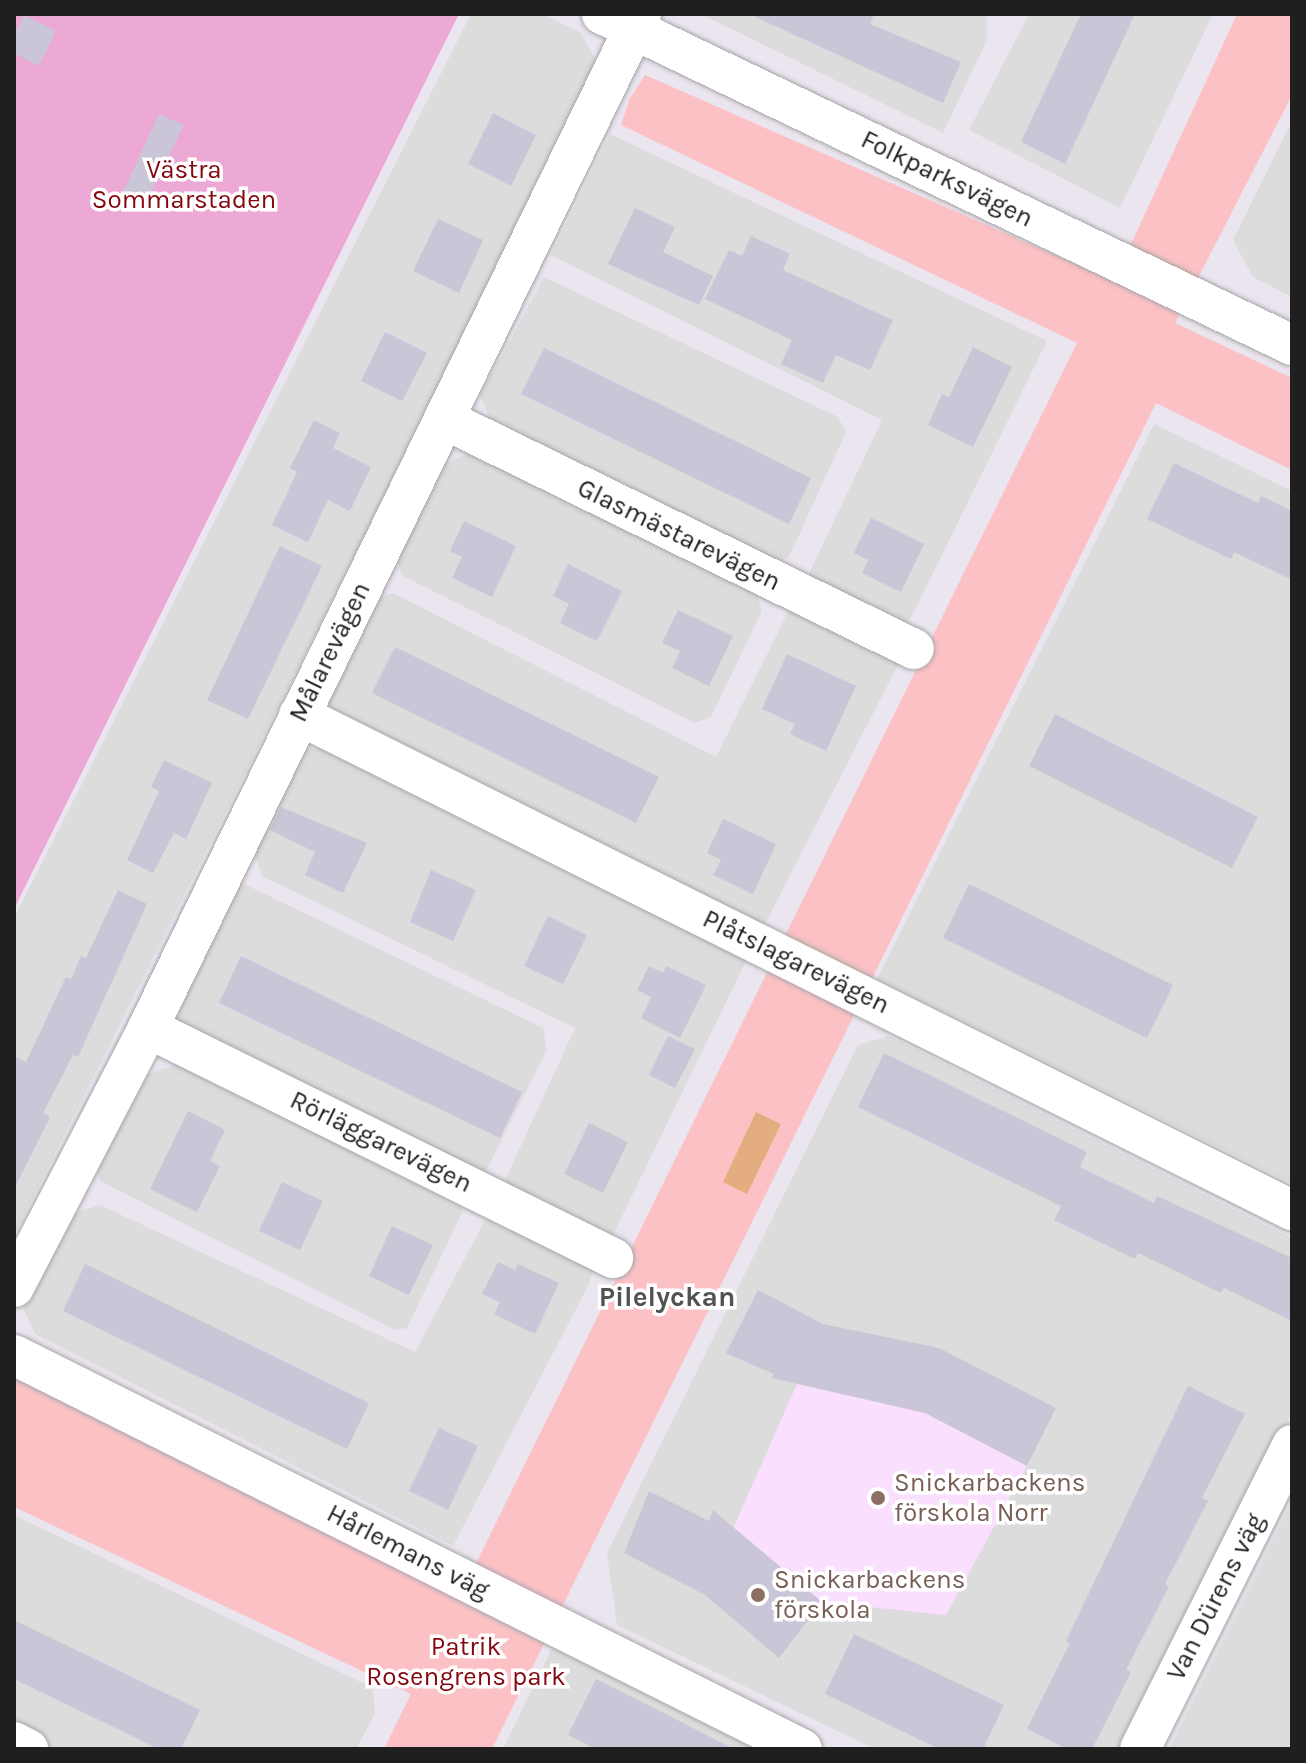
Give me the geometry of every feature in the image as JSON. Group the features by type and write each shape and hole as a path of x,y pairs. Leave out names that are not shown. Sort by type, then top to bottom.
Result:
{"street":[{"name":"Folkparksvägen","path":"625,19 1292,345"},
{"name":"Målarevägen","path":"14,1287 148,1028 444,419 625,19"},
{"name":"Glasmästarevägen","path":"444,419 914,649"},
{"name":"Plåtslagarevägen","path":"299,715 1292,1210"},
{"name":"Rörläggarevägen","path":"148,1028 613,1258"},
{"name":"Hårlemans väg","path":"14,1355 786,1745"},
{"name":"Van Dürens väg","path":"1140,1749 1292,1445"},
{"path":"14,1742 28,1749"}],"shaded area":[{"path":"471,14 543,14 581,33 599,66 14,1236 14,918"},
{"path":"701,14 987,14 987,40 943,133"},
{"path":"1029,14 1213,14 1120,208 969,130"},
{"path":"1292,121 1292,297 1253,277 1233,240"},
{"path":"610,134 1047,341 906,628 806,580 882,420 551,255"},
{"path":"544,277 838,417 846,432 789,557 768,563 492,423 480,396"},
{"path":"1154,424 1292,491 1292,1183 877,979"},
{"path":"469,453 753,584 762,611 711,717 695,723 401,575 396,552 442,466"},
{"path":"393,593 716,757 792,604 900,661 763,928 331,720 322,693 372,599"},
{"path":"304,748 322,749 748,957 610,1241 501,1189 575,1028 262,876 253,849"},
{"path":"244,884 543,1028 547,1050 481,1181 177,1021 166,1007 224,893"},
{"path":"889,1036 1292,1238 1292,1412 1120,1749 875,1749 617,1625 607,1553 858,1045"},
{"path":"181,1063 460,1196 462,1213 407,1328 395,1330 100,1181 96,1165 145,1075"},
{"path":"756,1112 781,1124 747,1194 723,1182"},
{"path":"100,1205 415,1352 491,1209 595,1262 589,1284 453,1546 35,1334 21,1303 65,1216"},
{"name":"Snickarbackens förskola Norr","path":"797,1384 925,1413 1027,1466 946,1615 822,1602 746,1538 732,1531"},
{"path":"1292,1502 1292,1749 1169,1749"},
{"path":"14,1515 373,1688 375,1714 356,1749 56,1749 14,1729"},
{"path":"556,1640 780,1749 503,1749"}],"green space":[{"name":"Västra Sommarstaden","path":"14,14 459,14 14,909"},
{"name":"Patrik Rosengrens park","path":"1237,14 1292,14 1292,95 1175,323 1292,378 1292,470 1156,403 492,1749 384,1749 411,1694 14,1507 14,1376 459,1598 1077,343 621,125 629,100 645,75 1114,281"}],"building":[{"path":"749,14 874,14 870,24 961,62 943,103"},
{"path":"1081,14 1135,14 1065,164 1021,142"},
{"path":"24,15 56,31 39,66 14,53 14,36"},
{"path":"493,113 536,135 511,186 468,164"},
{"path":"159,114 184,125 144,207 121,196"},
{"path":"635,208 675,227 663,252 713,276 699,305 608,264"},
{"path":"438,219 483,240 459,293 413,271"},
{"path":"751,236 790,254 783,270 893,320 870,370 836,355 823,383 781,364 792,340 705,299 729,250 742,256"},
{"path":"385,332 427,353 402,401 361,381"},
{"path":"973,347 1012,367 973,447 928,425 942,394 949,397"},
{"path":"544,348 811,478 789,524 521,394"},
{"path":"314,420 340,433 333,448 371,467 350,511 328,500 308,542 272,525 297,472 290,468"},
{"path":"1174,463 1258,503 1261,496 1292,511 1292,580 1234,552 1231,559 1147,519"},
{"path":"871,518 924,544 901,592 862,573 868,560 854,553"},
{"path":"464,521 516,546 492,597 452,578 462,557 450,551"},
{"path":"280,546 322,566 248,719 207,700"},
{"path":"568,564 622,591 597,641 560,623 569,604 553,596"},
{"path":"678,610 733,636 709,686 672,668 680,651 662,643"},
{"path":"395,647 659,777 636,823 372,693"},
{"path":"787,654 856,686 826,751 790,734 795,724 762,709"},
{"path":"1055,714 1258,817 1232,868 1029,766"},
{"path":"164,760 212,783 186,839 174,833 153,873 127,860 159,791 151,787"},
{"path":"281,807 367,843 343,893 305,875 315,852 270,830"},
{"path":"723,819 776,844 753,894 713,875 721,860 707,853"},
{"path":"431,870 476,890 453,941 410,922"},
{"path":"969,884 1173,985 1147,1038 943,938"},
{"path":"118,890 147,904 78,1057 73,1055 43,1113 50,1117 14,1189 14,1056 26,1062 66,977 71,979 81,956 86,958"},
{"path":"548,916 587,935 563,984 524,966"},
{"path":"241,956 522,1092 500,1138 219,1003"},
{"path":"649,966 663,973 666,966 706,985 680,1038 641,1018 651,997 637,990"},
{"path":"668,1036 695,1049 675,1088 649,1075"},
{"path":"884,1053 1087,1152 1080,1167 1154,1203 1157,1196 1292,1258 1292,1321 1224,1288 1221,1293 1138,1253 1135,1259 1054,1220 1061,1206 858,1107"},
{"path":"188,1111 225,1130 210,1161 220,1166 197,1212 150,1189"},
{"path":"589,1123 628,1142 603,1193 564,1174"},
{"path":"282,1182 323,1201 300,1250 259,1231"},
{"path":"392,1226 433,1245 409,1295 369,1276"},
{"path":"498,1262 515,1270 518,1264 559,1283 535,1334 494,1314 500,1302 482,1294"},
{"path":"85,1264 369,1403 347,1449 63,1311"},
{"path":"758,1290 823,1324 939,1348 1056,1408 1027,1466 925,1413 772,1378 774,1374 726,1353"},
{"path":"1188,1386 1245,1414 1202,1498 1208,1501 1165,1584 1169,1586 1126,1670 1131,1672 1092,1749 1067,1749 1027,1729"},
{"path":"439,1428 478,1446 448,1510 409,1491"},
{"path":"649,1491 709,1521 713,1510 822,1602 779,1658 705,1595 624,1553"},
{"path":"14,1620 200,1710 181,1749 159,1749 14,1679"},
{"path":"854,1634 1004,1705 983,1749 939,1749 825,1694"},
{"path":"596,1679 734,1749 596,1749 568,1735"}],"place":[{"name":"Snickarbackens förskola Norr","path":"878,1498"},
{"name":"Snickarbackens förskola","path":"758,1595"}],"district":[{"name":"Pilelyckan","path":"667,1297"}]}
